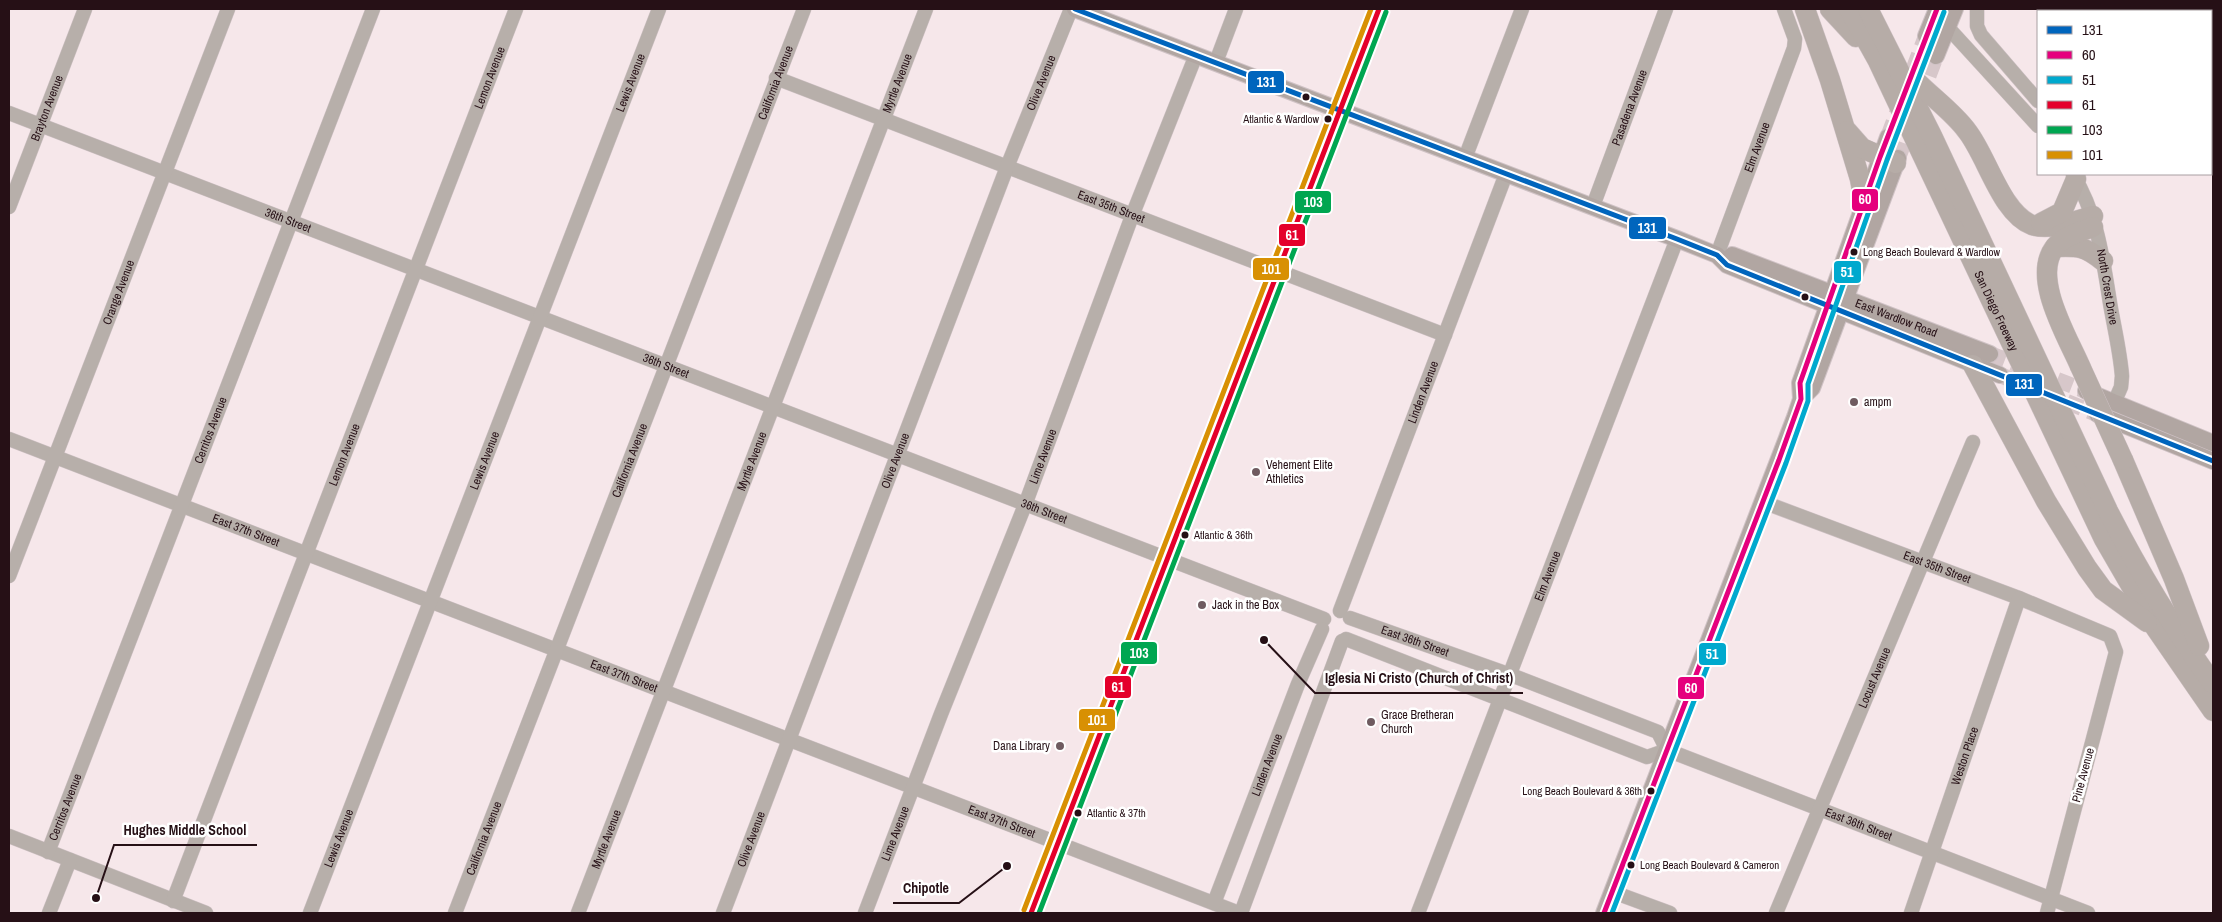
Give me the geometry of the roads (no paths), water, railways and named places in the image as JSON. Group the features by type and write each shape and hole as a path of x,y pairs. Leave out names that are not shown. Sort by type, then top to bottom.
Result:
{"highway":[{"path":"1805,9 1860,179 1864,201"},
{"path":"1830,9 1878,62 1899,78 2100,511 2149,599 2213,694"},
{"name":"San Diego Freeway","path":"1849,9 1878,62 2080,492 2126,579 2155,627 2213,711"},
{"path":"1868,9 1928,128 2108,511 2134,562 2165,614 2213,684"},
{"name":"San Diego Freeway","path":"1879,9 1917,82 2113,500 2136,543 2213,668"},
{"path":"1917,82 1968,131 2010,205 2023,220 2035,226 2094,221"},
{"path":"1843,126 1859,145 1891,160"},
{"path":"2035,226 2062,212 2074,176"},
{"path":"2094,221 2055,247 2048,260 2046,272 2047,286 2080,366 2174,579 2199,646"},
{"path":"2055,247 2080,246 2103,261"},
{"path":"1972,364 2046,501 2087,568 2103,590 2155,627"}],"main road":[{"path":"1031,913 1379,9"},
{"path":"1936,56 1955,9"},
{"name":"East Wardlow Road","path":"1086,11 1717,255 1729,254 2000,376"},
{"path":"1926,36 1936,11"},
{"path":"1604,913 1763,502 1801,399 1800,383 1836,302 1891,160 1888,137"},
{"path":"1836,302 1864,201 1891,160"},
{"name":"East Wardlow Road","path":"1836,302 1990,354"},
{"path":"2086,392 2213,443"},
{"path":"2097,414 2213,460"}],"street":[{"name":"Brayton Avenue","path":"9,207 85,9"},
{"name":"Orange Avenue","path":"9,576 228,9"},
{"name":"Cerritos Avenue","path":"48,852 180,505 373,9"},
{"name":"Lemon Avenue","path":"173,901 305,552 516,9"},
{"name":"Lewis Avenue","path":"310,913 430,601 542,318 659,9"},
{"name":"California Avenue","path":"455,913 804,9"},
{"name":"Myrtle Avenue","path":"578,913 662,690 773,408 882,119 926,9"},
{"name":"Olive Avenue","path":"723,913 1007,167 1071,9"},
{"path":"1216,62 1236,9"},
{"path":"1465,158 1522,9"},
{"name":"Pasadena Avenue","path":"1593,206 1666,9"},
{"name":"Elm Avenue","path":"1717,255 1794,48 1795,38 1784,9"},
{"path":"1977,9 1977,26 1981,35 2037,100"},
{"path":"2110,9 2115,10"},
{"path":"1936,11 1947,27 2037,125"},
{"name":"Lime Avenue","path":"866,913 1025,505 1132,216 1196,55"},
{"name":"East 35th Street","path":"776,78 1445,335"},
{"name":"36th Street","path":"9,113 1167,559 1323,624"},
{"name":"Linden Avenue","path":"1345,615 1445,335 1506,174"},
{"name":"North Crest Drive","path":"2074,176 2094,221 2103,261 2121,370 2120,387 2114,403"},
{"name":"Elm Avenue","path":"1418,913 1677,239"},
{"name":"East 37th Street","path":"9,438 1229,910"},
{"name":"Locust Avenue","path":"1776,913 1924,564 1973,442"},
{"name":"East 35th Street","path":"1763,502 1924,564 2019,598 2110,636"},
{"name":"Weston Place","path":"1911,913 2019,598"},
{"path":"1229,910 1344,640 1352,627 1345,615 1330,613 1323,624 1332,641 1344,640"},
{"name":"East 36th Street","path":"1345,615 1511,674 1658,732 1666,750"},
{"name":"Linden Avenue","path":"1229,910 1298,684 1323,624"},
{"name":"Pine Avenue","path":"2047,913 2116,652 2110,636"},
{"name":"East 36th Street","path":"1344,640 1647,757 1666,750 2088,913"},
{"path":"9,836 206,913"},
{"path":"49,913 70,860"},
{"path":"1613,892 1670,913"}],"tunnel":[{"path":"1888,137 1926,36"},
{"path":"1920,98 1936,56"},
{"path":"1898,158 1912,121"},
{"path":"1990,354 2086,391"},
{"path":"2000,375 2097,414"}],"place":[{"name":"Atlantic & Wardlow","path":"1328,119"},
{"name":"Long Beach Boulevard & Wardlow","path":"1854,252"},
{"name":"ampm","path":"1854,402"},
{"name":"Vehement Elite Athletics","path":"1256,472"},
{"name":"Atlantic & 36th","path":"1185,535"},
{"name":"Jack in the Box","path":"1202,605"},
{"name":"Iglesia Ni Cristo (Church of Christ)","path":"1264,640"},
{"name":"Grace Bretheran Church","path":"1371,722"},
{"name":"Dana Library","path":"1060,746"},
{"name":"Long Beach Boulevard & 36th","path":"1651,791"},
{"name":"Atlantic & 37th","path":"1078,813"},
{"name":"Long Beach Boulevard & Cameron","path":"1631,865"},
{"name":"Chipotle","path":"1007,866"},
{"name":"Hughes Middle School","path":"96,898"}]}
